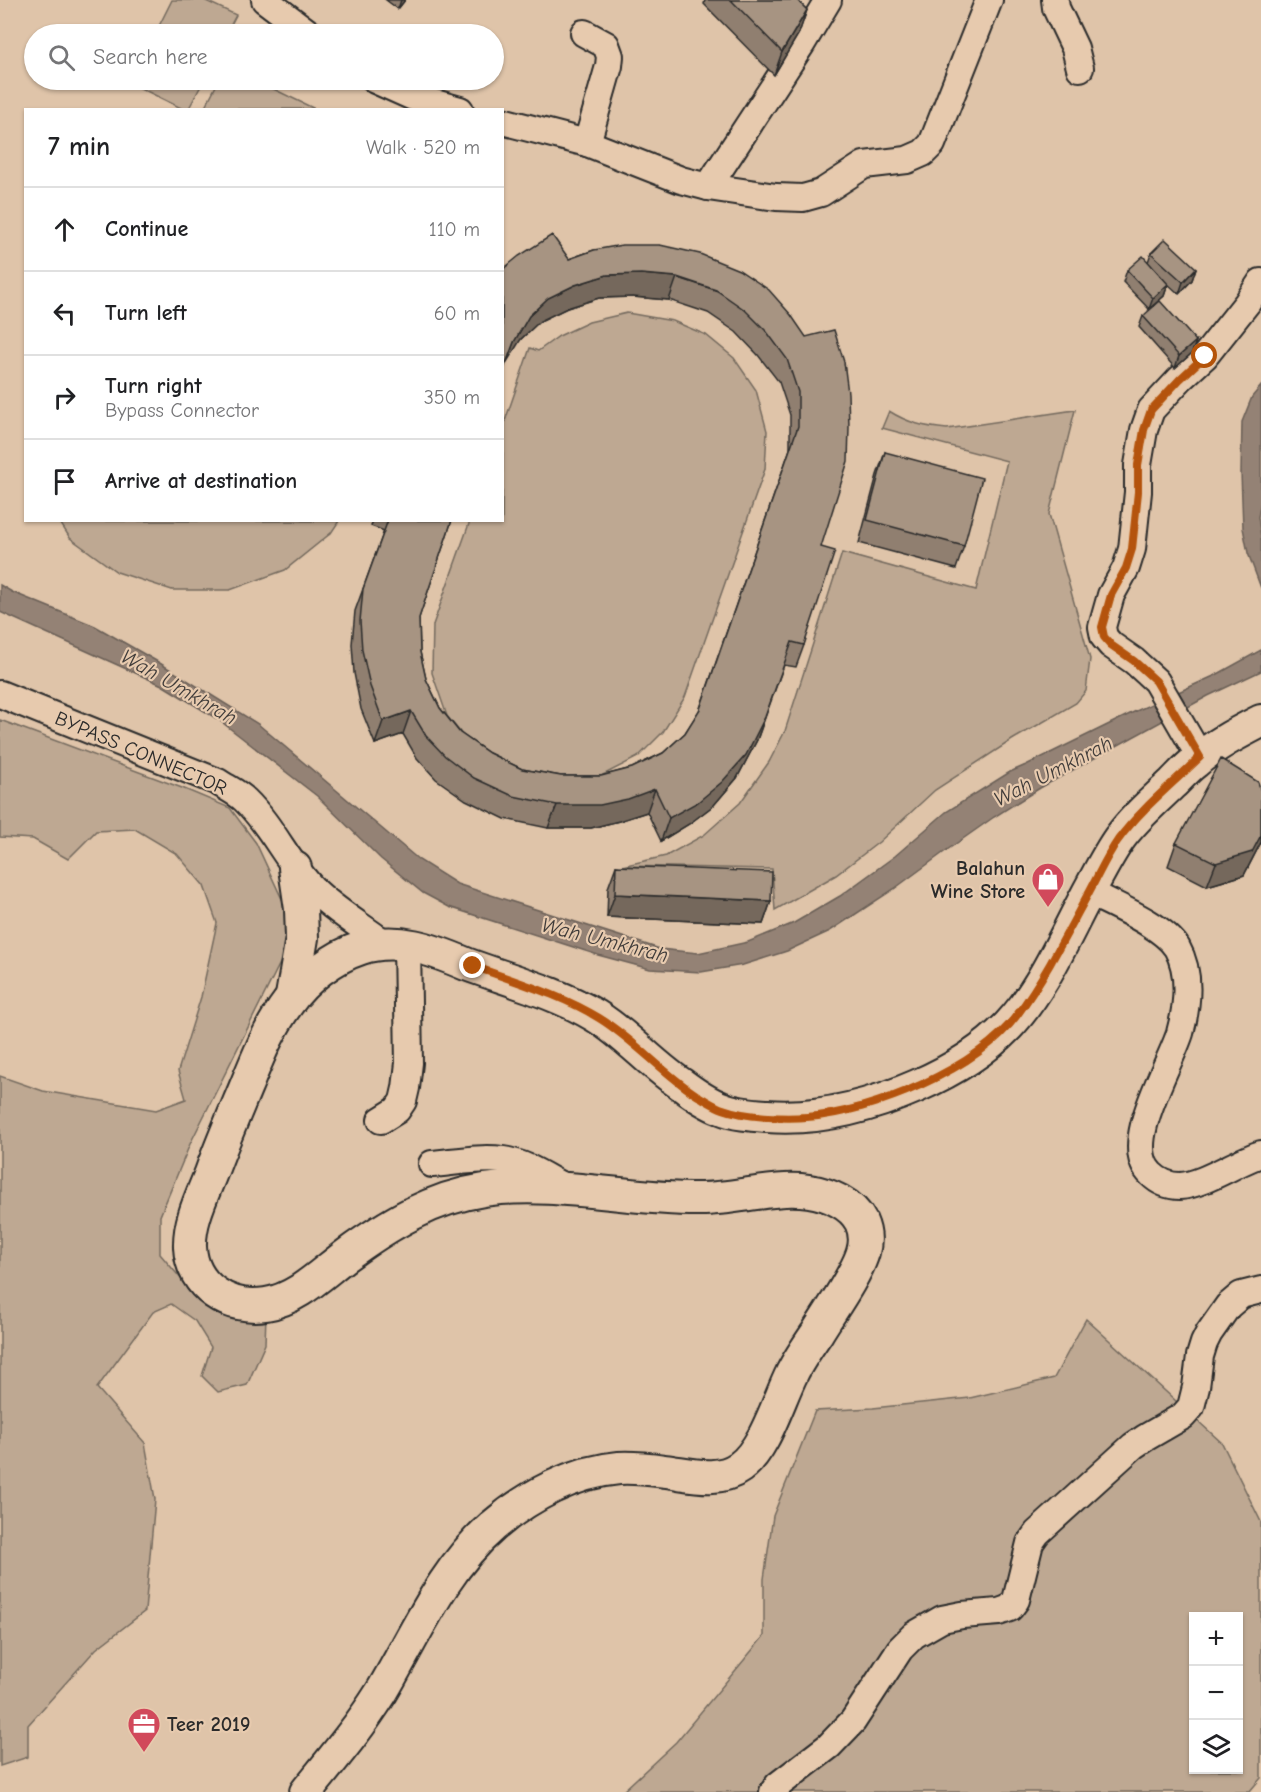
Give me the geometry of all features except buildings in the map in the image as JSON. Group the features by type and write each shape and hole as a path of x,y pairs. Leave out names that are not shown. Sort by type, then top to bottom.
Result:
{"main road":[{"name":"BYPASS CONNECTOR","path":"395,944 440,953 580,1008 599,1018 670,1077 722,1109 747,1114 806,1117 867,1105 911,1089 945,1072 986,1046 1016,1017 1032,994 1117,841 1154,800 1200,757 1233,735 1261,721"},
{"path":"292,996 302,938 301,909 295,868"},
{"path":"306,1792 353,1735 375,1702 442,1586 465,1554 490,1528 515,1509 551,1487 583,1474 619,1468 637,1468 706,1477 726,1475 743,1466 756,1452 795,1366 855,1270 863,1252 865,1239 863,1225 855,1213 830,1196 810,1191 784,1190 704,1199 515,1187 477,1191 413,1211 382,1230 296,1293 278,1302 259,1306 236,1304 219,1297 206,1286 196,1272 191,1258 192,1223 226,1134 271,1029 292,996 338,958 359,948 395,944"}],"street":[{"path":"265,0 297,24"},
{"path":"708,187 828,0"},
{"path":"504,122 586,143 681,180 708,187 776,197 803,198 821,192 864,165 907,159 923,153 932,144 989,0"},
{"path":"1055,0 1056,8 1075,48 1080,68"},
{"path":"584,33 606,45 610,56 586,143"},
{"path":"397,90 413,97 453,108"},
{"path":"1200,757 1156,681 1111,645 1104,637 1102,627 1111,595 1126,568 1132,549 1138,492 1138,465 1144,430 1151,410 1205,356 1261,282"},
{"name":"BYPASS CONNECTOR","path":"0,693 218,782 244,798 258,813 295,868 314,889 331,905 395,944"},
{"path":"1089,892 1165,934 1176,946 1184,969 1186,998 1179,1035 1144,1123 1141,1150 1148,1171 1159,1181 1182,1186 1214,1175 1261,1154"},
{"path":"381,1120 397,1110 403,1101 409,1063 395,944"},
{"path":"432,1164 504,1160 526,1167 567,1189"},
{"path":"773,1792 778,1785 829,1746 853,1721 900,1649 914,1635 942,1619 999,1612 1010,1608 1016,1600 1030,1543 1037,1533 1133,1446 1183,1416 1191,1407 1200,1356 1209,1333 1228,1306 1241,1295 1261,1290"}],"shaded area":[{"path":"172,0 204,0 236,15 231,24 160,24"},
{"path":"144,90 199,90 189,108 181,108"},
{"path":"214,90 276,90 313,108 205,108"},
{"path":"627,313 673,321 706,335 734,358 756,390 767,431 765,469 685,697 663,732 638,757 601,776 556,781 510,769 473,748 447,716 432,673 433,625 470,522 504,522 504,424 530,348 538,351 559,336 589,322"},
{"path":"1075,410 1049,514 1090,659 1086,691 1076,703 1012,740 935,790 879,842 836,875 775,910 772,869 622,866 666,856 704,835 740,803 769,762 785,731 842,553 976,590 1007,461 882,428 889,411 917,424 947,429"},
{"path":"60,522 338,522 331,533 285,570 230,590 172,590 117,572 70,538"},
{"path":"0,720 230,808 256,843 288,912 287,949 190,1144 160,1216 160,1254 183,1281 211,1301 266,1314 265,1344 247,1385 218,1392 202,1376 211,1347 195,1321 171,1304 153,1312 97,1388 145,1443 155,1499 145,1611 96,1649 28,1725 28,1757 0,1766 0,1076 43,1091 156,1110 186,1099 178,1071 201,997 217,923 204,886 177,854 135,829 96,831 68,859 33,839 0,837"},
{"path":"1086,1319 1222,1443 1261,1522 1261,1778 1249,1792 622,1792 676,1742 764,1636 764,1579 773,1516 815,1411 873,1408 970,1398 1054,1378"}],"water":[{"path":"1261,386 1261,502 1258,517 1261,537 1261,588 1248,553 1243,528 1241,473 1242,422 1252,397"},
{"name":"Wah Umkhrah","path":"0,585 95,626 258,724 419,860 457,884 660,949 698,953 748,942 794,923 840,896 895,856 946,812 1010,772 1216,675 1261,650 1261,671 1208,696 1040,788 994,817 894,889 830,931 787,951 743,965 701,972 650,969 598,955 449,907 423,893 381,859 317,796 219,720 162,685 0,612"}],"place":[{"name":"Balahun Wine Store","path":"1048,908"},
{"name":"Teer 2019","path":"144,1753"}],"route":[{"path":"473,966 570,1003 599,1018 670,1077 690,1090 722,1109 747,1114 806,1117 867,1105 911,1089 945,1072 986,1046 1016,1017 1041,980 1117,841 1154,800 1200,757 1156,681 1134,661 1111,645 1104,637 1102,627 1111,595 1126,568 1132,549 1138,492 1138,465 1144,430 1151,410 1205,356"}]}
